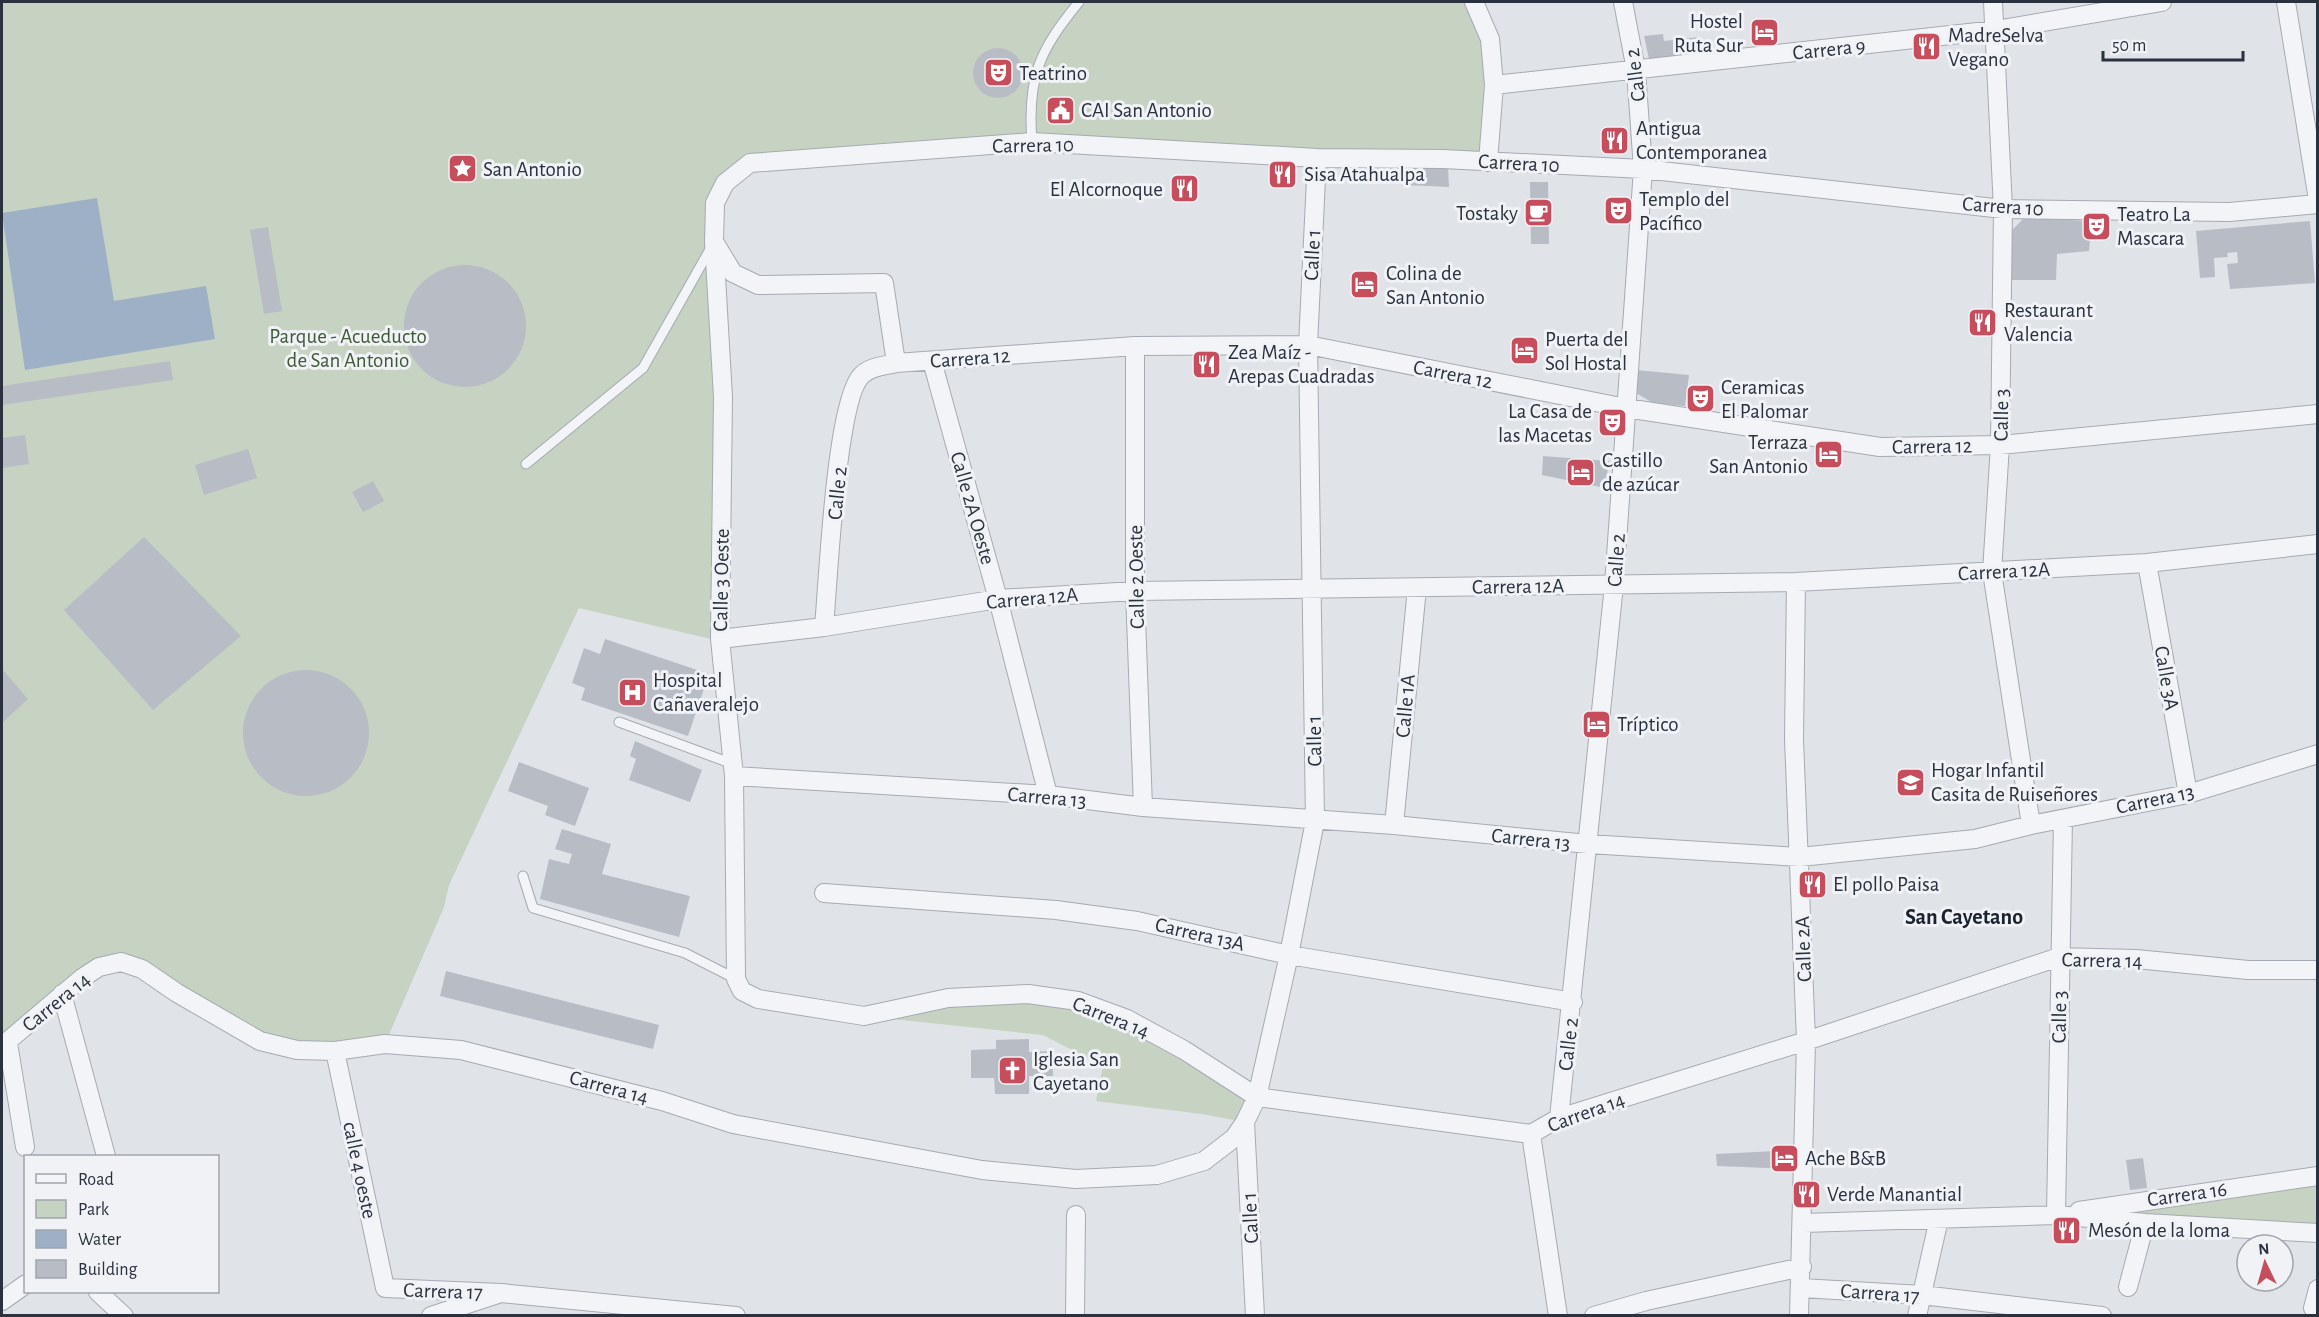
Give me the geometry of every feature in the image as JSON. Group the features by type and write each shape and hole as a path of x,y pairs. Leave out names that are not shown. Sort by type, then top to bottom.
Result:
{"street":[{"path":"1474,2 1490,39 1494,85 1488,162"},
{"name":"Calle 3","path":"1993,2 2003,209 2000,445 1992,572 2031,825"},
{"name":"Carrera 9","path":"1494,85 1996,30 2162,2"},
{"path":"2286,2 2318,200"},
{"name":"Calle 2","path":"1559,1118 1573,1002 1614,585 1643,169 1636,70 1623,3"},
{"name":"Carrera 10","path":"725,183 750,163 1032,142 1317,158 1443,159 1643,169 2003,209 2229,212 2318,204"},
{"name":"Calle 1","path":"1255,1316 1245,1122 1257,1097 1289,955 1315,821 1308,345 1317,158"},
{"name":"Calle 3 Oeste","path":"725,183 715,203 714,242 723,397 720,639 734,770 736,980"},
{"path":"714,242 733,273 758,285 884,283 896,363"},
{"name":"Carrera 12","path":"872,368 896,363 1135,346 1308,345 1626,408 1880,447 2000,445 2318,414"},
{"name":"Calle 2 Oeste","path":"1135,346 1135,591 1143,807"},
{"name":"Calle 2A Oeste","path":"932,362 998,599 1048,795"},
{"name":"Calle 2","path":"824,627 846,418 854,385 862,374 872,368"},
{"name":"Carrera 12A","path":"720,639 824,627 998,599 1135,591 1796,582 2147,563 2318,544"},
{"name":"Calle 3A","path":"2147,563 2188,794"},
{"name":"Calle 2A","path":"1796,582 1794,739 1806,1041 1803,1267 1800,1316"},
{"name":"Calle 1A","path":"1394,825 1417,588"},
{"name":"Carrera 13","path":"734,770 1048,795 1143,807 1394,825 1588,844 1800,857 1975,839 2031,825 2188,794 2318,754"},
{"name":"Calle 3","path":"2056,1215 2063,819"},
{"name":"Carrera 13A","path":"824,893 1079,913 1199,933 1289,955 1573,1002"},
{"name":"Carrera 14","path":"736,980 742,991 758,999 864,1016 948,998 1028,994 1078,1001 1136,1024 1184,1050 1257,1097 1531,1134 1559,1118 1806,1041 2059,957 2136,959 2248,970 2318,970"},
{"name":"Carrera 14","path":"5,1045 62,994 99,967 121,962 142,969 177,993 260,1041 297,1050 335,1051 385,1044 461,1050 662,1101 733,1124 982,1170 1076,1179 1156,1175 1204,1161 1234,1138 1245,1122"},
{"path":"62,994 106,1155"},
{"path":"5,1045 25,1146"},
{"name":"calle 4 oeste","path":"335,1051 385,1288"},
{"path":"1531,1134 1558,1316"},
{"name":"Carrera 16","path":"2056,1215 2318,1176"},
{"path":"1075,1316 1076,1215"},
{"name":"Carrera 16","path":"1803,1223 2056,1215 2145,1223 2318,1233"},
{"path":"1917,1316 1939,1218"},
{"path":"2128,1287 2145,1223"},
{"path":"1594,1316 1646,1308 1803,1267"},
{"path":"2,1301 24,1285"},
{"name":"Carrera 17","path":"385,1288 501,1293 669,1312 736,1316"},
{"name":"Carrera 17","path":"1801,1288 1922,1296 2102,1316"},
{"path":"2313,1308 2318,1289"},
{"path":"99,1293 124,1316"},
{"name":"Carrera 17","path":"431,1316 501,1293"}],"lane":[{"path":"1032,142 1031,87 1038,60 1060,25 1079,2"},
{"path":"526,464 643,368 714,242"},
{"path":"618,722 734,770"},
{"path":"523,876 533,908 685,953 736,980"}],"green space":[{"name":"Parque - Acueducto de San Antonio","path":"2,2 1474,2 1490,39 1488,162 1032,142 750,163 715,203 723,397 711,639 579,608 449,885 444,907 385,1044 260,1041 142,969 99,967 2,1046"},
{"path":"948,998 1078,1001 1257,1097 1245,1122 1202,1114 1096,1101 1103,1066 1043,1035 864,1016"},
{"path":"2317,1176 2317,1233 2145,1223 2136,1201"}],"water":[{"path":"97,198 114,301 206,286 215,339 25,370 2,213"}],"building":[{"path":"1663,34 1664,41 1700,37 1701,55 1649,59 1644,36"},
{"name":"Teatrino","path":"993,48 1003,48 1016,55 1023,68 1023,78 1016,91 1003,98 993,98 984,94 977,87 973,78 973,68 977,59 984,52"},
{"name":"CAI San Antonio","path":"1068,100 1069,119 1052,121 1050,101"},
{"path":"1405,165 1448,168 1449,187 1406,185"},
{"name":"Tostaky","path":"1530,182 1548,182 1549,244 1531,244"},
{"path":"2090,213 2101,214 2101,238 2090,239 2089,251 2057,254 2056,280 2010,280 2011,231 2024,218 2090,221"},
{"path":"2310,221 2315,283 2230,289 2227,264 2238,263 2237,252 2227,253 2228,257 2214,258 2215,277 2200,278 2196,231"},
{"path":"268,227 282,311 264,314 250,230"},
{"path":"465,265 488,270 508,283 521,303 526,326 521,349 508,369 488,382 465,387 442,382 422,369 409,349 404,326 409,303 422,283 442,270"},
{"path":"170,361 173,380 2,405 2,386"},
{"path":"1636,370 1689,375 1685,406 1653,403 1636,393"},
{"path":"25,435 29,464 2,468 2,438"},
{"path":"248,449 257,478 204,495 195,465"},
{"path":"1543,456 1609,461 1605,488 1542,475"},
{"path":"373,481 384,501 363,512 352,492"},
{"path":"144,537 241,636 153,710 64,610"},
{"path":"605,639 709,674 688,736 581,700 585,688 572,683 584,648 600,654"},
{"path":"2,669 28,699 2,723"},
{"path":"306,670 330,675 350,689 364,709 369,733 364,757 350,777 330,791 306,796 282,791 262,777 248,757 243,733 248,709 262,689 282,675"},
{"path":"635,741 702,770 690,802 629,780 636,759 630,756"},
{"path":"519,762 589,788 575,826 545,815 548,806 508,791"},
{"path":"562,829 611,844 602,874 690,896 679,937 540,899 549,859 569,864 572,854 555,849"},
{"path":"446,971 659,1025 653,1049 440,996"},
{"name":"Iglesia San Cayetano","path":"1029,1039 1029,1052 1053,1051 1053,1076 1029,1076 1029,1094 995,1094 994,1078 971,1078 971,1050 996,1049 996,1040"},
{"path":"1792,1150 1792,1169 1717,1166 1716,1154"},
{"path":"2143,1158 2147,1188 2130,1190 2126,1160"}],"place":[{"name":"Hostel Ruta Sur","path":"1764,33"},
{"name":"MadreSelva Vegano","path":"1927,47"},
{"name":"Teatrino","path":"998,73"},
{"name":"CAI San Antonio","path":"1060,110"},
{"name":"Antigua Contemporanea","path":"1615,140"},
{"name":"San Antonio","path":"462,169"},
{"name":"Sisa Atahualpa","path":"1283,174"},
{"name":"El Alcornoque","path":"1184,189"},
{"name":"Templo del Pacífico","path":"1618,211"},
{"name":"Tostaky","path":"1539,213"},
{"name":"Teatro La Mascara","path":"2096,226"},
{"name":"Colina de San Antonio","path":"1365,285"},
{"name":"Restaurant Valencia","path":"1983,322"},
{"name":"Puerta del Sol Hostal","path":"1524,351"},
{"name":"Zea Maíz - Arepas Cuadradas","path":"1207,364"},
{"name":"Ceramicas El Palomar","path":"1700,399"},
{"name":"La Casa de las Macetas","path":"1613,423"},
{"name":"Terraza San Antonio","path":"1829,454"},
{"name":"Castillo de azúcar","path":"1581,472"},
{"name":"Hospital Cañaveralejo","path":"632,692"},
{"name":"Tríptico","path":"1596,724"},
{"name":"Hogar Infantil Casita de Ruiseñores","path":"1910,782"},
{"name":"El pollo Paisa","path":"1812,884"},
{"name":"Iglesia San Cayetano","path":"1012,1071"},
{"name":"Ache B&B","path":"1784,1158"},
{"name":"Verde Manantial","path":"1806,1194"},
{"name":"Mesón de la loma","path":"2067,1230"}],"district":[{"name":"San Cayetano","path":"1964,916"}]}
